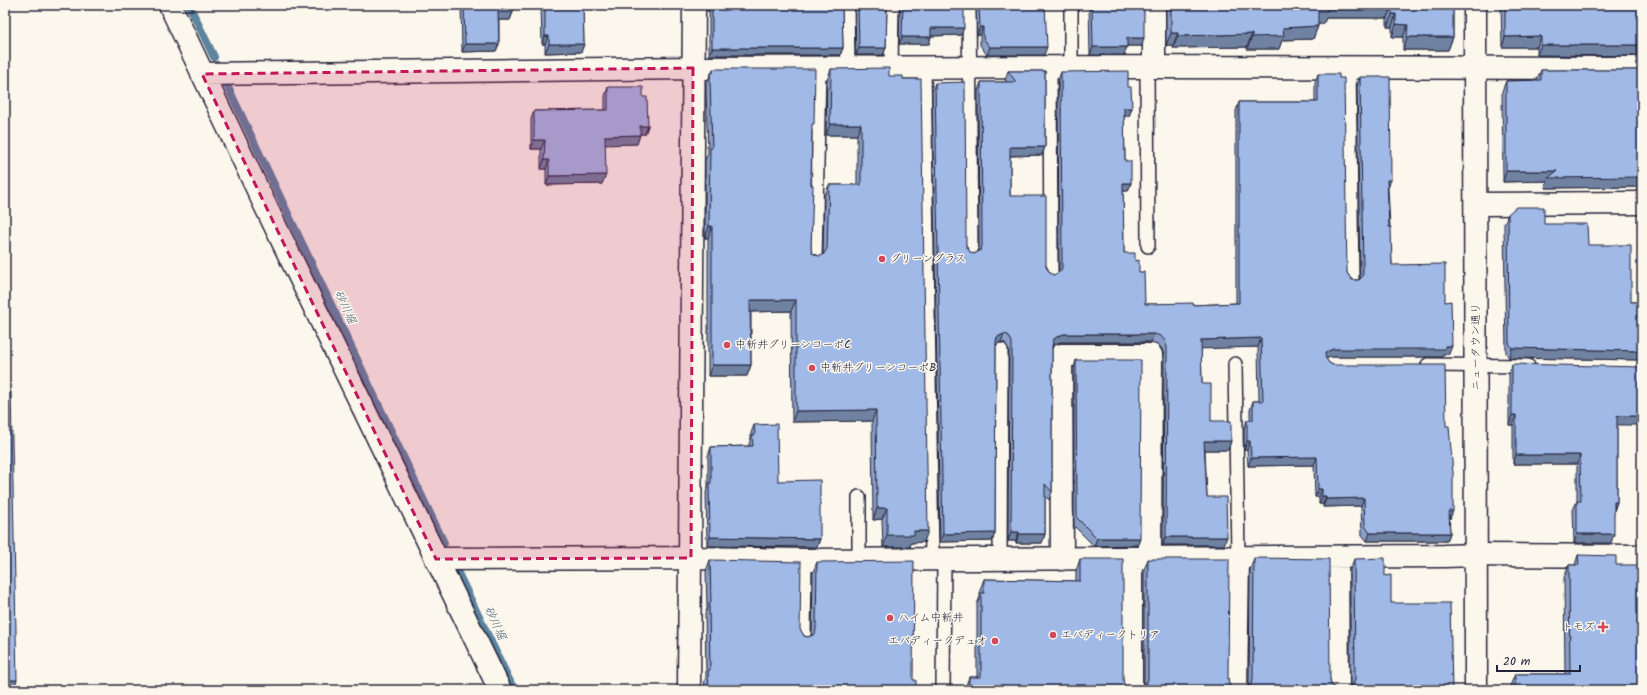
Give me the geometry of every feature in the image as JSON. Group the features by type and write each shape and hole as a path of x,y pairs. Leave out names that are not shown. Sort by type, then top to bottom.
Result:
{"street":[{"path":"170,5 500,690"},
{"path":"690,690 694,5"},
{"path":"1151,67 1154,5"},
{"name":"ニュータウン通り","path":"1475,5 1476,690"},
{"path":"202,74 693,68 924,67 1642,68"},
{"path":"1476,204 1642,203"},
{"path":"1062,559 1061,355 1151,355 1131,690"},
{"path":"436,559 691,558 805,560 1476,555 1642,556"},
{"path":"1236,690 1238,557"},
{"path":"1336,557 1338,690"}],"lane":[{"path":"847,5 848,68"},
{"path":"891,68 892,5"},
{"path":"969,5 971,254"},
{"path":"1071,5 1072,67"},
{"path":"924,67 942,690"},
{"path":"1148,246 1151,67"},
{"path":"815,260 819,68"},
{"path":"1050,68 1051,275"},
{"path":"1349,68 1352,280"},
{"path":"1000,559 1001,350"},
{"path":"1235,364 1238,557"},
{"path":"1415,365 1539,366"},
{"path":"859,497 860,559"},
{"path":"804,640 805,560"}],"highlighted area":[{"path":"693,68 691,558 436,559 202,74"}],"building":[{"path":"464,5 513,5 513,12 498,12 499,44 465,44"},
{"path":"545,5 583,5 584,44 549,44 549,36 545,36"},
{"path":"712,5 842,5 843,48 712,48"},
{"path":"858,5 887,5 886,48 859,48"},
{"path":"903,5 964,5 964,28 931,28 931,37 902,37"},
{"path":"979,5 1045,5 1047,47 990,47 983,38 983,27 980,27"},
{"path":"1092,5 1144,5 1144,38 1127,38 1127,47 1093,47"},
{"path":"1171,5 1328,5 1328,11 1318,11 1318,26 1283,28 1284,36 1252,37 1252,34 1178,36 1178,33 1171,33"},
{"path":"1328,5 1453,5 1453,37 1407,37 1408,25 1396,24 1396,14 1392,14 1392,6"},
{"path":"1505,5 1642,5 1642,45 1541,45 1541,36 1505,37"},
{"path":"889,68 889,76 903,76 903,79 921,79 928,531 914,531 914,535 887,535 887,508 877,508 876,410 796,411 796,300 750,300 751,365 712,365 712,226 709,226 710,148 712,148 710,79 713,69 815,69 814,124 812,124 811,185 813,185 811,248 812,253 819,256 823,255 827,249 829,185 861,185 861,124 830,124 831,69"},
{"path":"1541,70 1642,70 1642,177 1548,178 1557,171 1506,171 1506,81 1541,80"},
{"path":"1008,71 1045,71 1045,147 1010,147 1010,196 1046,196 1046,267 1050,273 1054,275 1061,271 1062,267 1061,72 1128,71 1128,87 1131,87 1132,108 1124,108 1125,161 1131,161 1131,183 1123,183 1124,253 1135,253 1135,261 1139,260 1139,272 1144,272 1145,304 1193,303 1193,305 1239,303 1239,102 1318,102 1318,74 1339,74 1339,78 1344,78 1347,273 1352,280 1359,280 1362,277 1360,77 1390,77 1391,180 1387,180 1389,227 1391,227 1392,265 1445,264 1445,302 1451,301 1452,346 1445,346 1445,349 1333,349 1326,352 1325,357 1329,363 1333,365 1445,365 1446,426 1449,426 1453,473 1453,511 1449,511 1450,533 1370,533 1365,526 1364,498 1326,499 1326,496 1322,496 1322,489 1318,489 1317,457 1251,458 1250,441 1247,441 1247,420 1253,420 1253,401 1263,401 1261,338 1201,340 1202,384 1211,384 1211,421 1231,421 1231,441 1204,441 1207,497 1226,497 1227,537 1166,537 1167,347 1161,336 1154,334 1064,334 1053,340 1052,492 1045,484 1045,534 1019,534 1019,532 1011,532 1012,342 1008,335 1004,334 997,337 996,342 995,533 943,534 935,83 965,82 966,246 970,252 974,254 981,250 982,246 981,82 1016,82"},
{"path":"608,87 643,87 643,97 647,97 648,126 640,126 640,135 605,136 606,175 549,176 549,160 544,160 545,140 534,140 534,111 608,110"},
{"path":"1516,207 1544,207 1544,224 1587,224 1588,245 1631,245 1631,302 1642,302 1642,351 1512,348 1509,343 1508,214"},
{"path":"1076,360 1141,360 1140,538 1097,538 1077,518"},
{"path":"1512,364 1642,367 1642,416 1617,416 1617,502 1614,502 1614,534 1577,534 1577,501 1581,501 1580,455 1516,455 1516,415 1512,415"},
{"path":"11,392 17,680 5,680 5,393"},
{"path":"777,424 778,481 820,480 820,539 710,537 709,483 711,483 711,447 753,446 752,435 755,435 754,425"},
{"name":"トモズ","path":"1578,555 1616,556 1616,565 1642,565 1642,690 1515,690 1515,674 1570,674 1569,565 1579,565"},
{"path":"1254,558 1329,559 1330,679 1331,685 1338,690 1245,690 1251,685 1253,679"},
{"path":"1385,558 1385,576 1391,575 1391,603 1450,603 1452,690 1346,690 1353,685 1355,679 1354,559"},
{"path":"1080,559 1123,559 1123,679 1124,685 1131,690 969,690 969,677 981,677 981,593 984,593 984,579 1080,581"},
{"path":"1148,559 1229,559 1228,678 1229,684 1236,690 1141,690 1146,685 1148,679"},
{"path":"710,560 801,562 800,629 804,636 808,637 815,634 816,629 817,562 914,561 913,680 916,680 916,690 709,690 709,603 711,603"}],"waterway":[{"name":"砂川堀","path":"189,5 214,57"},
{"name":"砂川堀","path":"225,81 444,543"},
{"name":"砂川堀","path":"455,567 514,690"}],"place":[{"name":"グリーングラス","path":"882,259"},
{"name":"中新井グリーンコーポC","path":"727,345"},
{"name":"中新井グリーンコーポB","path":"812,368"},
{"name":"ハイム中新井","path":"890,618"},
{"name":"トモズ","path":"1603,627"},
{"name":"エバディークトリア","path":"1053,635"},
{"name":"エバディークデュオ","path":"995,641"}]}
